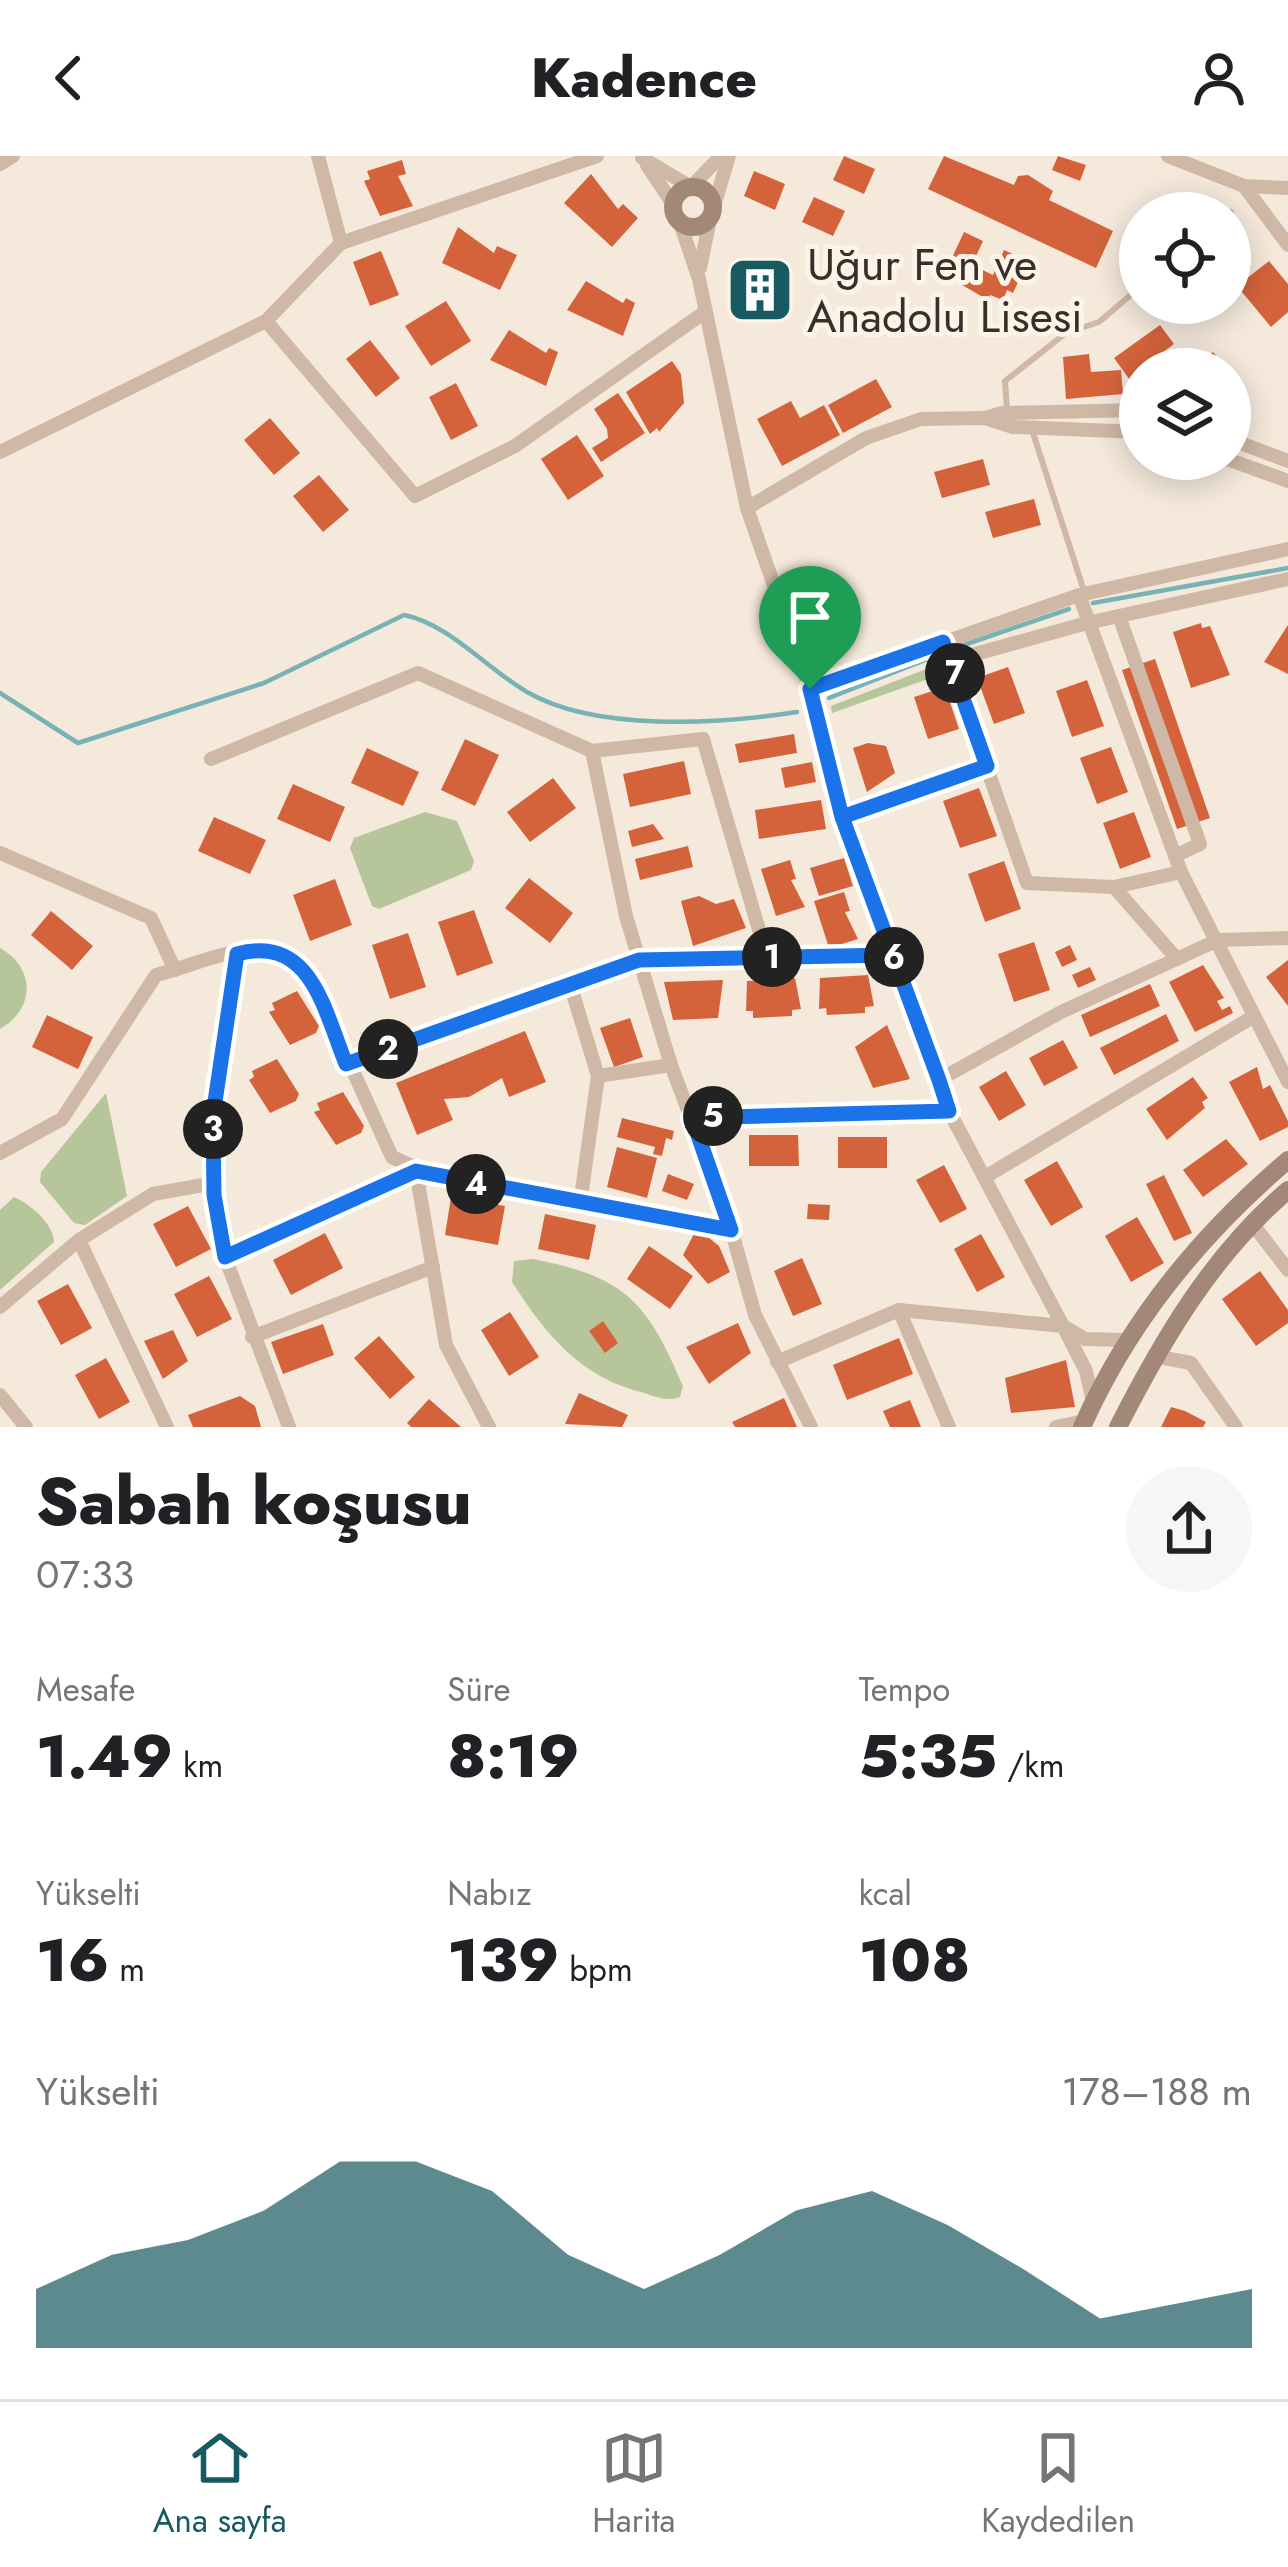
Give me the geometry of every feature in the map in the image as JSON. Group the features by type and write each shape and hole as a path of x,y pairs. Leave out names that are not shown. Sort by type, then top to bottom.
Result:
{"main road":[{"path":"691,187 709,194 712,213 692,228 676,213 691,187"},
{"path":"1089,1419 1126,1340 1236,1204 1288,1160"},
{"path":"1118,1427 1174,1325 1251,1222 1288,1190"},
{"path":"1126,1340 1147,1347 1154,1356"}],"street":[{"path":"0,164 13,156"},
{"path":"318,156 341,242"},
{"path":"0,452 266,321 341,242 597,156"},
{"path":"641,157 691,187 725,156"},
{"path":"699,279 725,156"},
{"path":"1168,156 1244,186 1288,188"},
{"path":"641,157 676,213 699,279 702,314 746,508 810,689 842,817 949,1111 1086,1372 1089,1419 1057,1427"},
{"path":"1244,186 1288,245"},
{"path":"266,321 415,496 515,446 702,314"},
{"path":"985,418 1007,412 1119,414"},
{"path":"746,508 866,438 921,419 985,418 1030,427 1119,431"},
{"path":"1251,448 1288,461"},
{"path":"1260,451 1253,468 1288,482"},
{"path":"810,689 1082,595 1288,549"},
{"path":"950,662 1087,623 1288,580"},
{"path":"1082,595 1087,623 1174,856 1218,940 1251,1018 1288,1082"},
{"path":"1119,616 1200,844 1174,856"},
{"path":"943,642 1027,883 1114,887 1181,872"},
{"path":"212,759 418,673 592,751 703,739 767,957"},
{"path":"592,751 639,960 671,1065 731,1230 755,1315 812,1427"},
{"path":"842,817 987,766"},
{"path":"0,853 151,918 175,970"},
{"path":"1114,887 1177,959"},
{"path":"939,1080 1060,1012 1218,940 1288,938"},
{"path":"0,1153 62,1119 156,975 262,947 292,957 311,978 346,1064 392,1156 416,1171 731,1230"},
{"path":"237,954 213,1115 214,1183 225,1257 290,1427"},
{"path":"346,1064 639,960 893,955"},
{"path":"570,984 598,1076 580,1204"},
{"path":"985,1177 1251,1018"},
{"path":"598,1076 671,1065"},
{"path":"692,1118 949,1111"},
{"path":"225,1257 416,1171"},
{"path":"416,1171 446,1346 489,1427"},
{"path":"0,1307 79,1240 153,1194 214,1183"},
{"path":"1251,1222 1288,1270"},
{"path":"79,1240 167,1427"},
{"path":"252,1337 433,1267"},
{"path":"777,1362 899,1310 1063,1326 1085,1339 1126,1340"},
{"path":"899,1310 949,1427"},
{"path":"1174,1325 1191,1363 1236,1427"},
{"path":"1154,1356 1191,1363"},
{"path":"0,1395 26,1427"}],"lane":[{"path":"1007,412 1005,381 1066,332 1099,322 1119,304"},
{"path":"1030,427 1082,595"}],"green space":[{"path":"942,663 945,673 832,713 831,706"},
{"path":"425,812 457,821 474,861 471,870 379,909 372,906 350,848 354,838"},
{"path":"0,948 20,966 27,988 20,1011 0,1029"},
{"path":"106,1093 127,1196 85,1225 74,1223 40,1182 41,1172"},
{"path":"14,1197 40,1215 54,1242 0,1290 0,1210"},
{"path":"533,1259 590,1274 629,1297 670,1357 683,1386 680,1397 662,1398 622,1386 567,1352 512,1282 514,1261"}],"building":[{"path":"844,156 875,169 864,194 833,180"},
{"path":"944,156 1014,185 1018,176 1028,175 1053,191 1049,200 1113,231 1096,268 928,189"},
{"path":"1058,156 1086,165 1080,181 1052,170"},
{"path":"402,160 406,174 398,176 413,206 380,216 364,181 370,179 367,171"},
{"path":"754,171 785,184 775,210 744,196"},
{"path":"591,174 618,209 623,204 638,218 612,247 564,203"},
{"path":"814,197 845,211 833,236 802,222"},
{"path":"458,227 494,253 497,246 517,255 500,290 442,263"},
{"path":"964,232 983,241 972,265 993,275 1004,250 1028,261 1013,293 1007,290 1003,300 990,295 988,300 950,278 955,267 949,264"},
{"path":"381,251 399,295 370,306 353,262"},
{"path":"1269,261 1288,284 1288,312 1271,327 1251,303 1251,275"},
{"name":"Uğur Fen ve Anadolu Lisesi","path":"760,263 780,271 788,291 780,311 760,319 740,311 732,291 740,271"},
{"path":"586,281 623,303 626,298 635,303 623,336 567,310"},
{"path":"446,301 471,341 431,366 405,326"},
{"path":"1160,325 1174,344 1169,348 1128,348"},
{"path":"509,330 546,353 549,348 558,352 546,386 490,360"},
{"path":"370,340 400,378 376,397 346,359"},
{"path":"1089,354 1091,372 1119,370 1119,394 1066,399 1063,357"},
{"path":"672,361 681,374 684,403 659,432 657,428 650,434 626,392"},
{"path":"876,379 892,407 843,433 828,405"},
{"path":"456,383 478,426 451,440 429,397"},
{"path":"618,393 645,433 601,462 592,448 608,438 607,429 594,409"},
{"path":"791,401 800,418 824,405 840,435 782,466 757,419"},
{"path":"270,418 300,453 274,475 244,440"},
{"path":"577,435 604,476 568,500 541,459"},
{"path":"983,459 990,485 942,498 934,472"},
{"path":"319,475 349,510 323,532 293,496"},
{"path":"1034,499 1041,525 993,538 985,512"},
{"path":"1201,623 1202,628 1210,626 1230,675 1191,688 1173,632"},
{"path":"1288,625 1288,674 1264,662"},
{"path":"1155,659 1210,818 1177,829 1122,670"},
{"path":"1008,667 1025,713 994,724 977,678"},
{"path":"1087,680 1104,726 1072,737 1056,691"},
{"path":"945,687 959,729 928,739 914,697"},
{"path":"794,734 797,753 739,763 735,744"},
{"path":"465,739 499,755 475,806 441,790"},
{"path":"868,743 886,746 895,773 867,792 853,748"},
{"path":"1111,747 1128,792 1097,804 1080,758"},
{"path":"367,748 419,772 403,806 351,783"},
{"path":"684,761 691,794 630,807 623,774"},
{"path":"812,762 816,782 785,788 781,768"},
{"path":"553,778 576,808 530,842 507,812"},
{"path":"293,784 345,807 330,842 277,819"},
{"path":"979,788 997,836 960,848 943,801"},
{"path":"821,800 826,829 759,839 755,810"},
{"path":"1134,812 1151,857 1120,869 1103,823"},
{"path":"214,817 266,840 250,874 198,851"},
{"path":"653,824 664,839 632,847 628,831"},
{"path":"688,846 693,867 640,880 635,859"},
{"path":"844,858 853,886 819,896 810,868"},
{"path":"790,860 796,879 791,880 805,907 776,916 761,869"},
{"path":"1004,861 1021,909 985,922 968,874"},
{"path":"529,878 573,913 550,943 505,908"},
{"path":"335,879 352,925 310,941 293,895"},
{"path":"844,892 850,911 845,912 858,939 829,948 814,901"},
{"path":"699,896 716,904 734,899 746,928 693,946 681,901"},
{"path":"474,910 493,963 457,976 438,922"},
{"path":"51,911 93,946 72,970 31,935"},
{"path":"408,933 426,987 390,999 372,945"},
{"path":"1034,942 1050,990 1014,1002 998,954"},
{"path":"1070,945 1077,960 1062,967 1055,952"},
{"path":"1288,960 1288,1006 1266,977"},
{"path":"1203,965 1224,998 1217,1001 1222,1010 1230,1006 1233,1013 1195,1032 1169,982"},
{"path":"1090,967 1096,980 1078,988 1072,975"},
{"path":"868,975 874,1006 865,1007 865,1013 827,1015 826,1008 819,1009 820,978"},
{"path":"795,978 801,1009 792,1010 792,1016 753,1018 753,1011 746,1011 747,981"},
{"path":"723,980 718,1018 673,1020 664,982"},
{"path":"1150,984 1160,1006 1090,1037 1081,1015"},
{"path":"297,991 319,1026 316,1033 290,1045 269,1012 275,1010 272,1003"},
{"path":"1166,1014 1179,1041 1114,1075 1100,1048"},
{"path":"47,1015 93,1037 78,1069 32,1047"},
{"path":"630,1018 643,1057 614,1067 600,1028"},
{"path":"887,1025 910,1079 873,1088 855,1047"},
{"path":"525,1031 546,1082 509,1097 502,1078 469,1097 444,1099 453,1120 417,1135 396,1083"},
{"path":"1063,1040 1078,1068 1044,1086 1029,1058"},
{"path":"277,1059 299,1094 296,1101 270,1113 249,1080 254,1077 252,1071"},
{"path":"1257,1067 1263,1089 1270,1085 1288,1121 1288,1127 1260,1141 1229,1082"},
{"path":"1006,1071 1026,1105 999,1121 979,1087"},
{"path":"1193,1077 1208,1098 1202,1102 1205,1108 1167,1140 1146,1109"},
{"path":"343,1092 364,1126 361,1133 336,1145 314,1112 320,1110 317,1103"},
{"path":"622,1118 674,1131 672,1140 666,1138 662,1156 653,1154 655,1147 617,1137"},
{"path":"749,1135 798,1135 799,1166 749,1166"},
{"path":"838,1137 887,1137 887,1168 838,1168"},
{"path":"1226,1139 1248,1164 1203,1197 1183,1170"},
{"path":"617,1147 657,1158 647,1198 607,1187"},
{"path":"1057,1161 1083,1207 1051,1226 1024,1180"},
{"path":"944,1165 967,1209 940,1223 916,1180"},
{"path":"668,1174 694,1184 687,1200 662,1191"},
{"path":"1164,1175 1192,1233 1174,1241 1146,1184"},
{"path":"451,1197 505,1206 498,1245 445,1235"},
{"path":"808,1204 830,1205 829,1220 807,1219"},
{"path":"188,1206 211,1249 176,1267 153,1224"},
{"path":"545,1214 596,1225 589,1260 538,1249"},
{"path":"1137,1217 1164,1263 1131,1282 1105,1236"},
{"path":"697,1228 719,1246 730,1272 708,1284 683,1255"},
{"path":"325,1233 343,1268 291,1295 273,1260"},
{"path":"981,1234 1005,1277 977,1292 954,1249"},
{"path":"649,1246 693,1276 670,1309 627,1279"},
{"path":"802,1258 822,1304 793,1316 774,1271"},
{"path":"1260,1271 1288,1310 1288,1323 1256,1346 1222,1299"},
{"path":"209,1276 232,1319 197,1337 174,1294"},
{"path":"68,1284 92,1328 61,1345 37,1301"},
{"path":"510,1312 539,1357 509,1376 481,1330"},
{"path":"603,1321 618,1343 605,1353 589,1331"},
{"path":"738,1323 751,1353 709,1384 686,1347"},
{"path":"323,1324 334,1355 283,1374 271,1342"},
{"path":"173,1330 188,1361 163,1379 144,1341"},
{"path":"379,1336 415,1377 390,1399 354,1358"},
{"path":"899,1338 913,1374 847,1400 833,1365"},
{"path":"106,1358 130,1402 99,1419 75,1375"},
{"path":"1066,1360 1075,1407 1011,1413 1005,1378"},
{"path":"579,1393 628,1415 622,1427 565,1424"},
{"path":"240,1396 255,1406 261,1427 193,1427 188,1415"},
{"path":"784,1398 797,1427 735,1427 732,1422"},
{"path":"429,1399 461,1427 411,1427 407,1423"},
{"path":"910,1400 921,1427 890,1427 883,1411"},
{"path":"1171,1407 1206,1422 1203,1427 1161,1427"}],"waterway":[{"path":"1093,603 1288,568"},
{"path":"961,646 1069,609"},
{"path":"0,693 78,743 264,683 404,615 452,637 527,692 587,714 695,721 797,712"},
{"path":"829,698 933,657"}],"place":[{"name":"Uğur Fen ve Anadolu Lisesi","path":"760,290"}],"route":[{"path":"810,689 842,817 893,955 639,960 346,1064 311,978 292,957 262,947 237,954 213,1115 214,1195 225,1257 416,1171 731,1230 692,1118 949,1111 939,1080 917,1022 893,955 842,817 987,766 943,642 810,689"}]}
